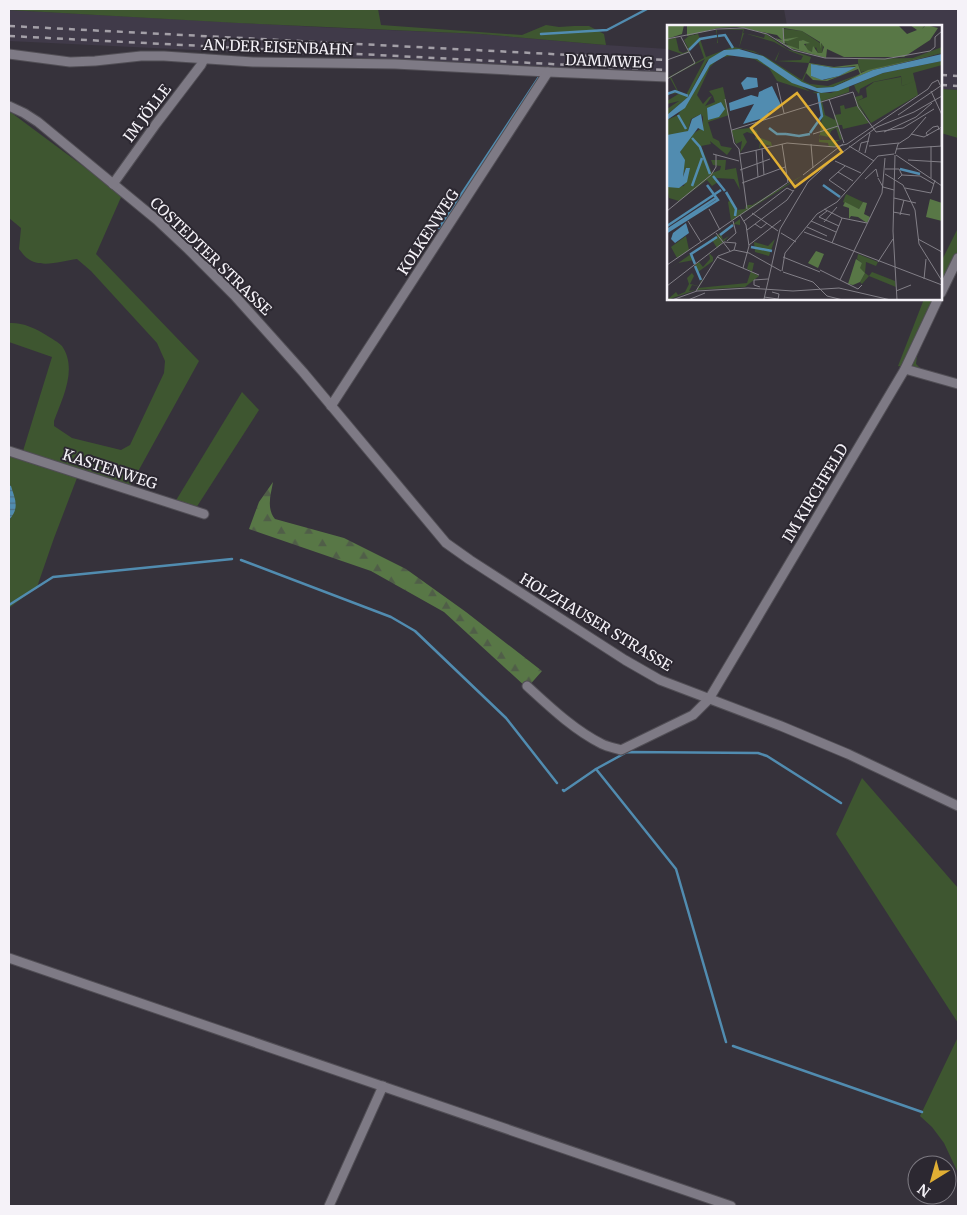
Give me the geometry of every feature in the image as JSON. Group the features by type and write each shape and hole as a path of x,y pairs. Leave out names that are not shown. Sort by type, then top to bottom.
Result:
{"street":[{"name":"AN DER EISENBAHN","path":"9,54 70,62 164,56 253,62 394,64 548,72"},
{"name":"IM JÖLLE","path":"113,184 204,59"},
{"name":"DAMMWEG","path":"548,72 667,77"},
{"name":"KOLKENWEG","path":"331,406 548,72"},
{"name":"COSTEDTER STRASSE","path":"9,106 38,122 164,226 238,299 331,406"},
{"path":"942,291 958,258"},
{"name":"IM KIRCHFELD","path":"708,699 905,369 938,300"},
{"path":"905,369 958,384"},
{"name":"HOLZHAUSER STRASSE","path":"331,406 446,543 625,660 660,680 781,726 848,754 958,806"},
{"name":"KASTENWEG","path":"9,451 204,514"},
{"path":"527,686 564,719 588,736 604,745 621,750 693,714 708,699"},
{"path":"9,958 730,1206"},
{"path":"328,1206 383,1086"}],"shaded area":[{"path":"784,9 958,9 958,90 942,89 942,25 787,25"},
{"path":"9,10 481,34 667,49 667,74 529,66 9,41"}],"green space":[{"path":"9,9 378,9 381,25 522,35 546,25 559,27 589,26 604,34 606,45 481,34 238,23"},
{"path":"942,89 958,90 958,138 942,133"},
{"path":"9,111 122,195 96,254 199,361 130,486 80,470 37,587 9,608 11,486 9,485 9,447 23,451 52,357 9,342 9,323 23,325 42,332 62,346 67,355 69,374 54,426 72,438 121,450 130,445 164,373 165,361 157,343 91,271 77,259 45,264 38,263 27,258 19,249 21,228 9,218"},
{"path":"958,228 958,270 936,312 917,356 916,364 924,372 898,366 924,300 942,300 942,260"},
{"path":"242,392 259,410 196,508 175,502"},
{"path":"273,482 270,506 275,519 344,538 406,569 466,612 542,671 527,688 444,612 371,571 249,529 259,502"},
{"path":"862,778 958,888 958,1023 836,834"},
{"path":"958,1037 958,1173 957,1155 950,1155 944,1143 932,1127 920,1116"}],"water":[{"path":"9,485 14,495 16,507 9,520"}],"waterway":[{"path":"541,34 607,30 647,9"},
{"path":"439,228 539,77"},
{"path":"9,605 53,577 232,559"},
{"path":"241,560 391,617 415,631 506,718 557,783"},
{"path":"596,769 627,752 758,753 767,756 841,803"},
{"path":"563,790 596,769 676,869 726,1042"},
{"path":"733,1046 922,1112"}],"railway":[{"path":"9,26 667,60"},
{"path":"9,36 667,70"},
{"path":"942,75 958,76"},
{"path":"942,85 958,86"}]}
